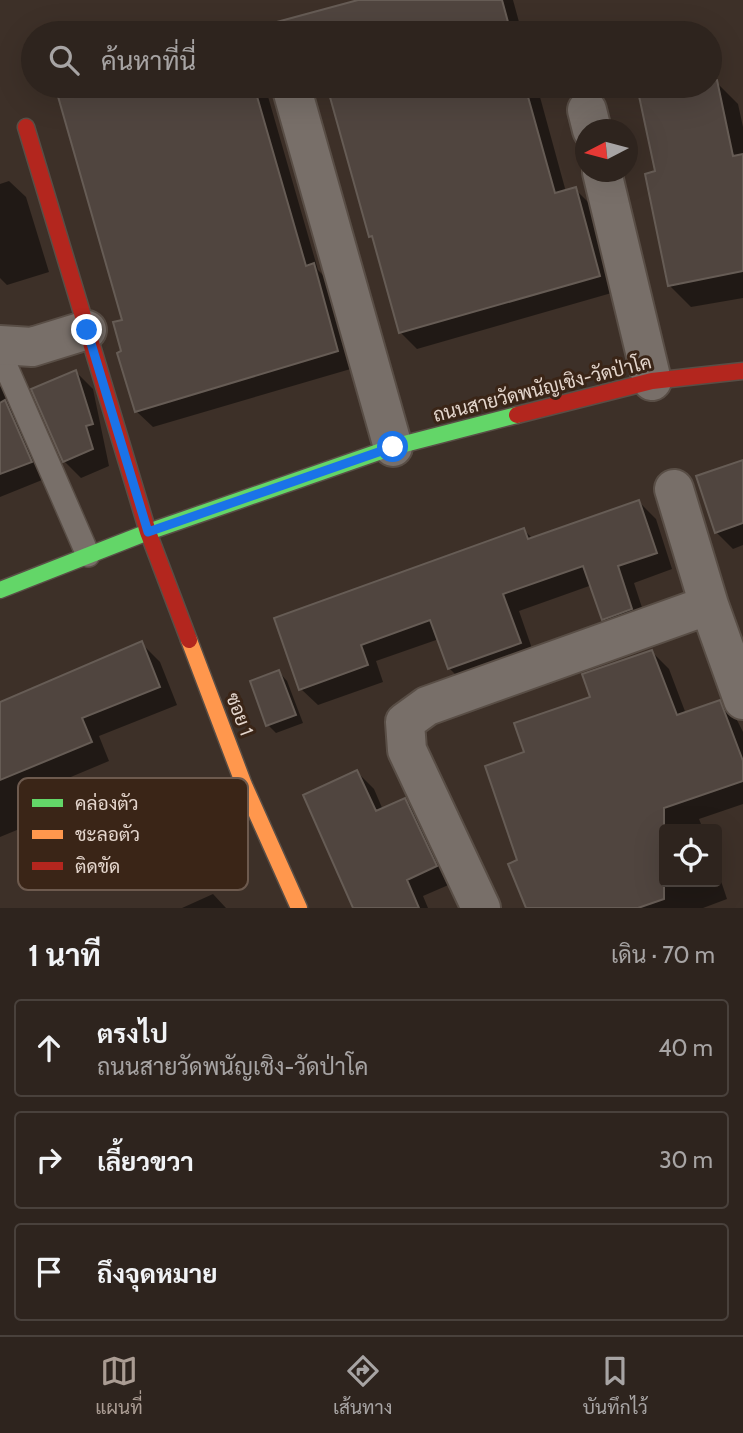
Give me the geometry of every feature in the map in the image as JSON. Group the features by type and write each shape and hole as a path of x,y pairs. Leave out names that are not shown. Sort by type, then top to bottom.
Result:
{"street":[{"path":"294,98 393,447"},
{"name":"ซอย 1","path":"26,127 148,532 241,778"},
{"path":"604,182 652,381"},
{"path":"0,345 32,346 87,330"},
{"name":"ถนนสายวัดพนัญเชิง-วัดป่าโค","path":"0,590 148,532 393,447 652,381 743,371"},
{"path":"674,489 709,605 743,700"},
{"path":"481,908 407,750 405,722 427,706 709,605"},
{"name":"ซอย 1","path":"248,794 299,908"}],"lane":[{"path":"0,353 88,555"}],"building":[{"path":"358,0 502,0 508,21 280,21"},
{"path":"58,98 257,98 306,266 314,263 338,351 135,412 117,353 121,351 113,322 122,320"},
{"path":"330,98 528,98 555,193 576,187 600,276 399,333 372,236 369,237"},
{"path":"639,98 721,98 733,156 743,154 743,271 668,286 645,174 655,171"},
{"path":"76,370 93,424 86,426 93,449 63,462 31,389"},
{"path":"5,400 32,462 0,474 0,403"},
{"path":"743,460 743,523 715,533 696,476"},
{"path":"639,500 657,553 618,566 632,609 602,620 583,566 503,594 521,643 448,669 430,620 361,645 368,665 299,690 274,618 524,528 528,539"},
{"path":"142,641 160,687 82,718 92,742 0,780 0,702"},
{"path":"652,650 677,715 720,700 743,761 743,781 664,808 664,824 659,824 659,887 664,887 664,899 638,908 526,908 508,864 517,860 485,766 524,752 514,723 590,697 582,674"},
{"path":"279,670 296,715 266,726 250,681"},
{"path":"357,770 376,811 405,798 437,866 407,880 419,908 353,908 303,795"}],"traffic: fast":[{"path":"0,590 148,532 393,447 517,415"}],"traffic: slow":[{"path":"189,640 241,778"},
{"path":"248,794 299,908"}],"traffic: jam":[{"path":"26,127 148,532 189,640"},
{"path":"517,415 652,381 743,371"}],"route":[{"path":"87,330 148,532 393,447"}]}
